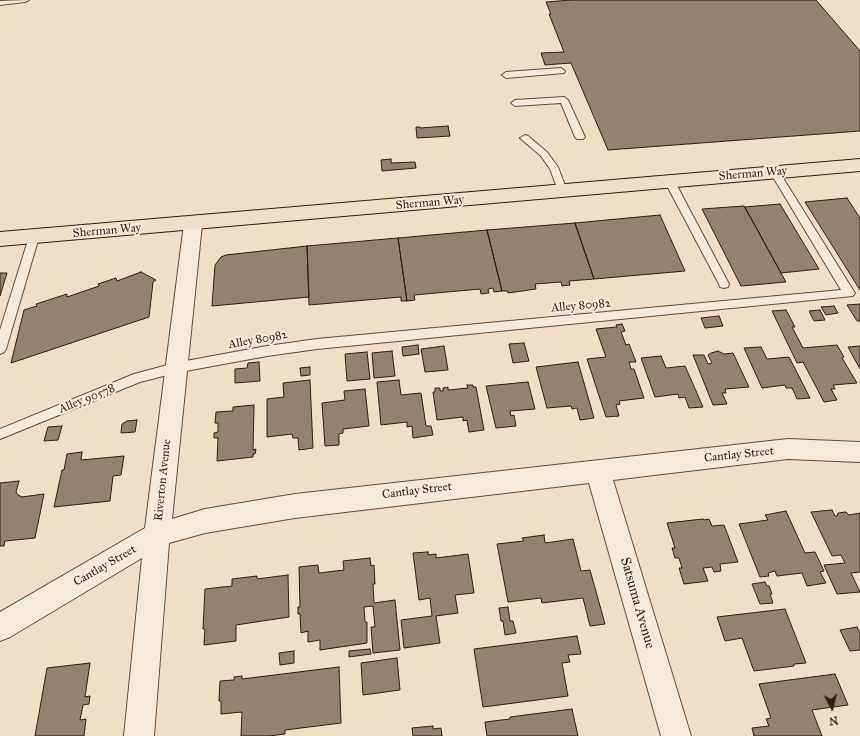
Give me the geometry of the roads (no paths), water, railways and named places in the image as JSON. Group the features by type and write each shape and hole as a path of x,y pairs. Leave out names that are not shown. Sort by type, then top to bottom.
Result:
{"main road":[{"name":"Sherman Way","path":"0,239 193,224 775,172 860,166"}],"street":[{"name":"Riverton Avenue","path":"140,736 157,535 175,368 193,224"},
{"name":"Cantlay Street","path":"0,627 157,535 205,521 295,506 788,449 860,452"},
{"name":"Satsuma Avenue","path":"598,471 676,736"}],"lane":[{"path":"0,3 25,0"},
{"path":"506,75 561,71"},
{"path":"514,104 564,100 580,137"},
{"path":"525,138 544,154 552,165 562,191"},
{"name":"Alley 80982","path":"175,368 267,351 317,344 850,293 775,172"},
{"path":"670,182 724,284"},
{"path":"0,349 34,237"},
{"name":"Alley 90578","path":"0,434 138,378 175,368"}]}
